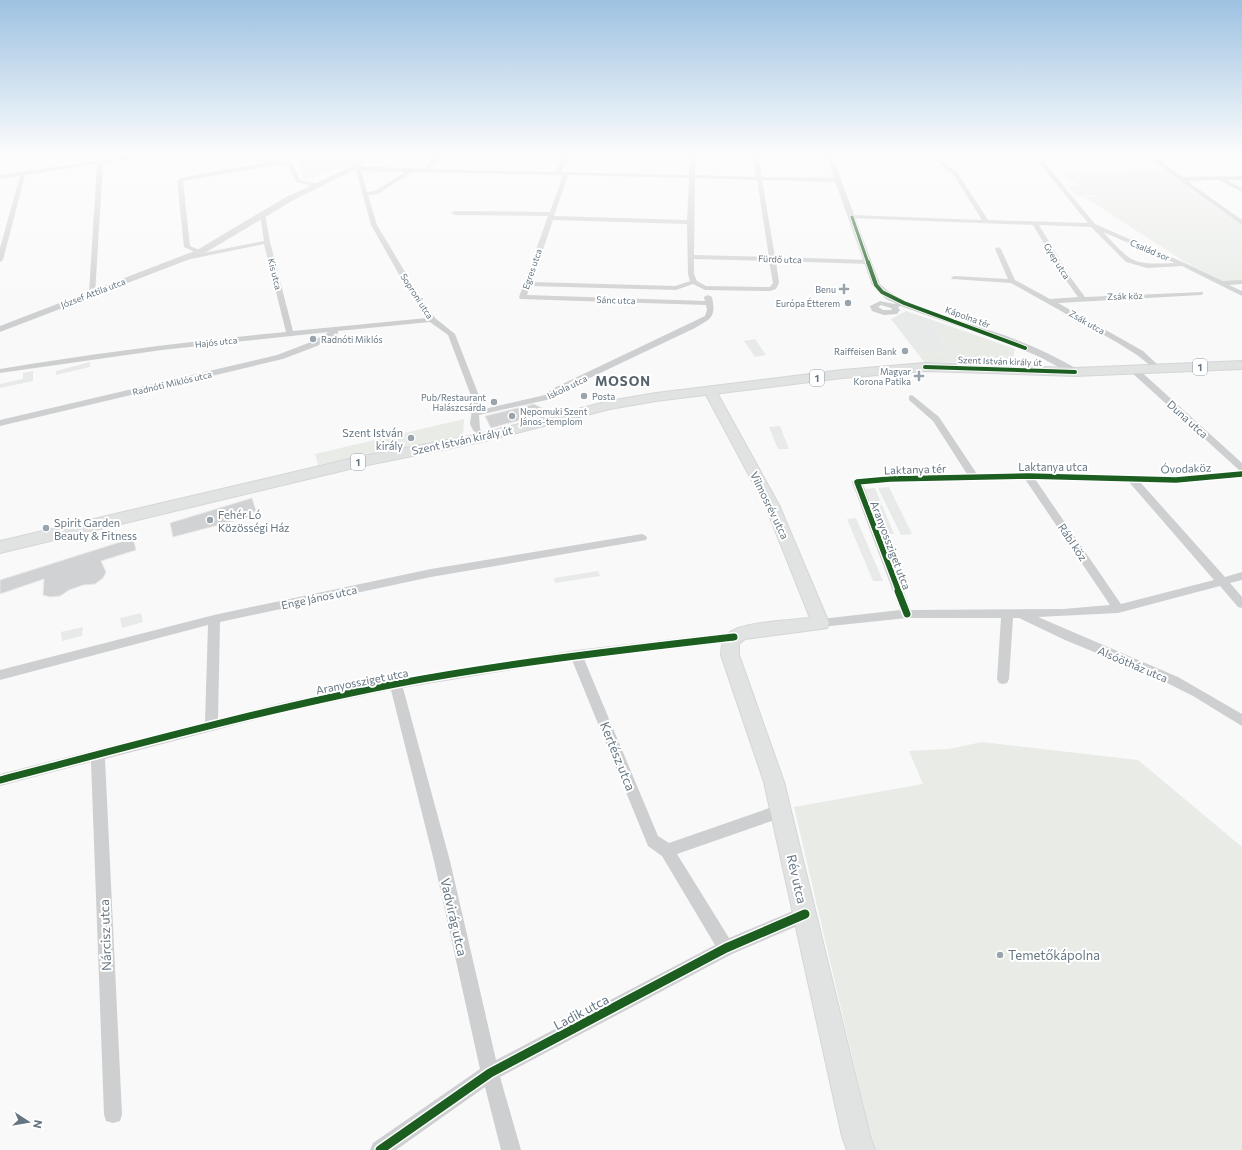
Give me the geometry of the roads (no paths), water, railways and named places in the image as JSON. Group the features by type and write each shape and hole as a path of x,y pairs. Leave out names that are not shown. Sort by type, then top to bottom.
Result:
{"main road":[{"name":"Szent István király út","path":"0,547 358,462 481,438 609,405 842,374 925,367 1104,372 1242,365"},
{"name":"Vilmosrév utca","path":"710,391 772,506 821,623"},
{"name":"Aranyossziget utca","path":"734,636 742,632 821,623"},
{"name":"Rév utca","path":"734,636 730,644 730,655 766,754 781,811 860,1150"}],"street":[{"path":"0,260 14,207"},
{"path":"93,293 98,207"},
{"path":"183,207 187,247 200,252"},
{"name":"József Attila utca","path":"0,329 200,252 277,207"},
{"name":"Soproni utca","path":"369,207 374,225 409,285 432,320 451,334 477,401 474,420 475,429 481,438"},
{"name":"Egres utca","path":"522,297 528,284 554,207"},
{"path":"691,207 691,274 694,282 705,288 774,288 776,283 763,207"},
{"name":"Kápolna tér","path":"848,207 869,262 876,285 882,292 904,303 1050,358 1078,367 1104,372"},
{"path":"977,207 986,221"},
{"name":"Család sor","path":"1078,207 1123,256 1135,264 1185,265"},
{"path":"1220,207 1242,222"},
{"path":"454,213 690,222"},
{"name":"Kis utca","path":"263,214 267,242 290,334"},
{"path":"852,217 1093,225"},
{"name":"Gyep utca","path":"1035,223 1068,279 1082,298"},
{"name":"Család sor","path":"1093,225 1185,265 1242,294"},
{"name":"József Attila utca","path":"186,258 267,242"},
{"path":"998,249 1012,281"},
{"name":"Fürdő utca","path":"691,257 869,262"},
{"name":"Zsák utca","path":"954,278 1012,281 1121,341 1140,353 1157,369"},
{"path":"528,284 676,288 694,282"},
{"path":"1224,284 1242,282"},
{"path":"705,288 709,303"},
{"name":"Zsák köz","path":"1049,301 1082,298 1202,293"},
{"name":"Sánc utca","path":"522,297 709,303"},
{"name":"Iskola utca","path":"476,413 548,397 555,391 708,317 711,310 709,303"},
{"path":"875,309 880,312 894,312 896,310 894,306 904,303"},
{"name":"Hajós utca","path":"0,371 117,353 432,320"},
{"name":"Radnóti Miklós utca","path":"0,423 280,357 314,344 339,329"},
{"name":"Kápolna tér","path":"1050,358 1074,372"},
{"name":"Duna utca","path":"1134,370 1242,468"},
{"path":"912,398 936,419 974,477"},
{"name":"Óvodaköz","path":"1131,478 1176,480 1242,474"},
{"name":"Laktanya utca","path":"974,477 1028,476 1131,478"},
{"name":"Rábl köz","path":"1028,476 1118,609"},
{"name":"Laktanya tér","path":"857,482 974,477"},
{"path":"1131,478 1242,604"},
{"name":"Aranyossziget utca","path":"857,482 907,614"},
{"name":"Enge János utca","path":"0,675 214,619 432,573 642,538"},
{"name":"Aranyossziget utca","path":"821,623 907,614 1063,614 1118,609 1169,597 1242,576"},
{"path":"1002,679 1007,614"},
{"name":"Alsóötház utca","path":"1020,614 1055,632 1149,669 1216,703 1242,721"},
{"path":"212,727 214,619"},
{"name":"Aranyossziget utca","path":"0,780 212,727 285,707 396,684 576,655 734,636"},
{"name":"Kertész utca","path":"576,655 653,841 668,851 726,948"},
{"name":"Vadvirág utca","path":"396,684 442,861 490,1073 511,1150"},
{"name":"Nárcisz utca","path":"98,756 113,1114"},
{"path":"668,851 781,811"},
{"name":"Ladik utca","path":"380,1150 490,1073 726,948 805,914"}],"place":[{"name":"Benu","path":"844,289"},
{"name":"Európa Étterem","path":"848,303"},
{"name":"Radnóti Miklós","path":"313,339"},
{"name":"Raiffeisen Bank","path":"905,351"},
{"name":"Magyar Korona Patika","path":"919,376"},
{"name":"Posta","path":"584,396"},
{"name":"Pub/Restaurant Halászcsárda","path":"494,402"},
{"name":"Nepomuki Szent János-templom","path":"512,416"},
{"name":"Szent István király","path":"411,438"},
{"name":"Fehér Ló Közösségi Ház","path":"210,520"},
{"name":"Spirit Garden Beauty & Fitness","path":"46,528"},
{"name":"Temetőkápolna","path":"1000,955"}],"district":[{"name":"MOSON","path":"623,381"}]}
